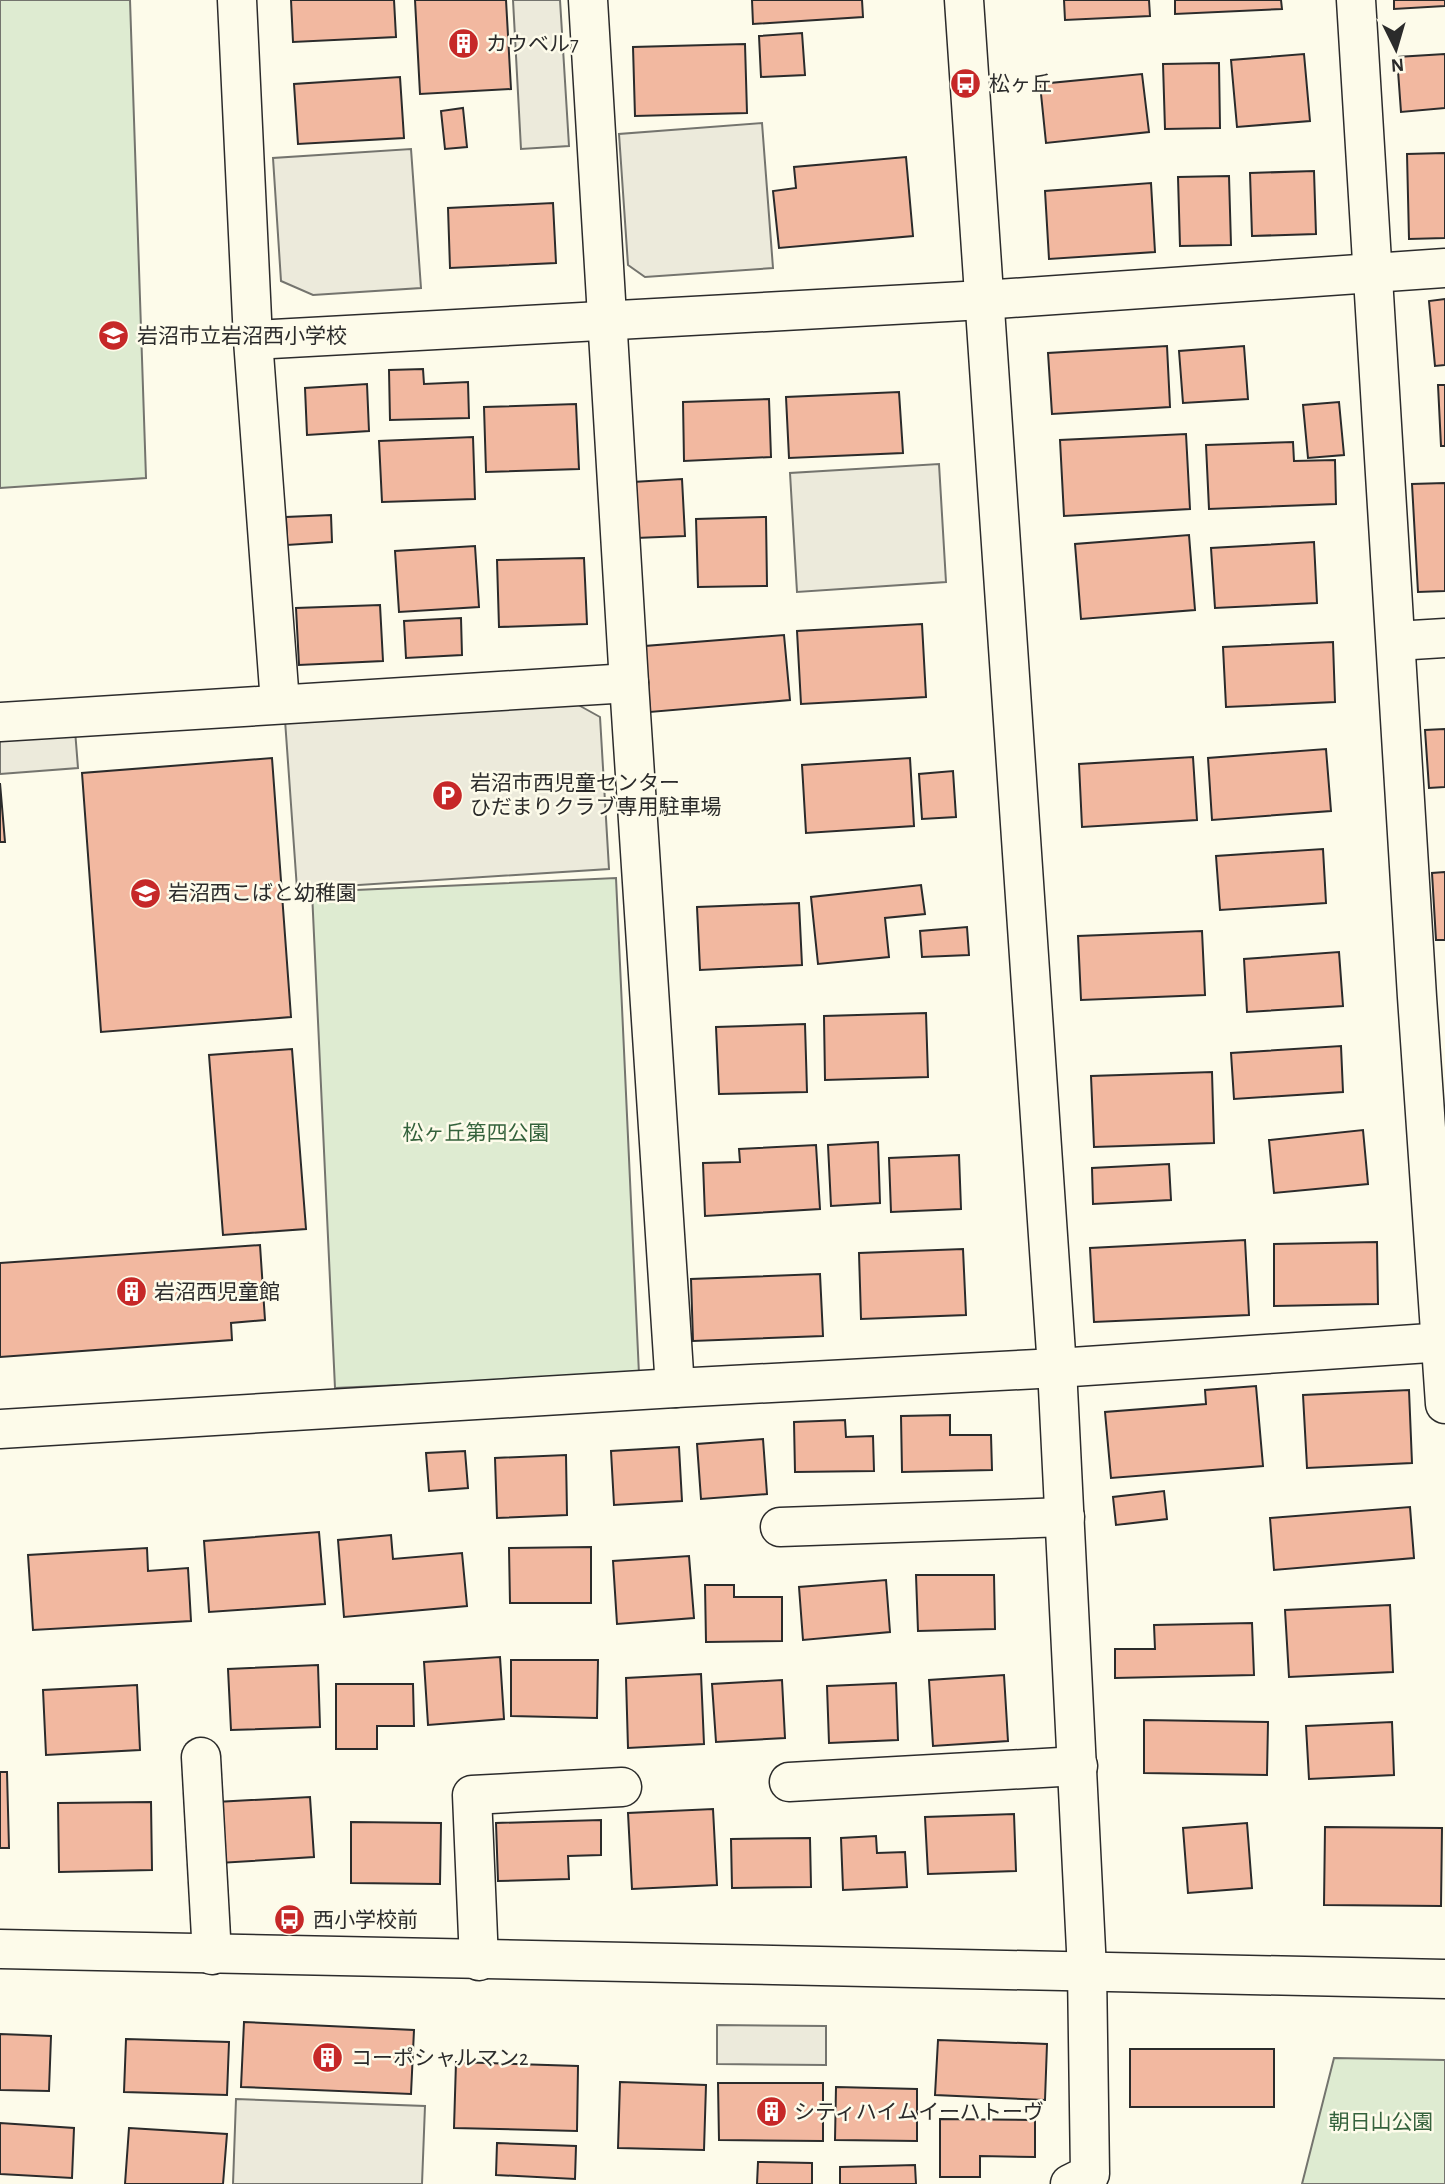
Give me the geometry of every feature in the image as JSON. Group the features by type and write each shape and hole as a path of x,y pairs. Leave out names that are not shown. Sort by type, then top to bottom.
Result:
{"street":[{"path":"237,0 253,340 280,703"},
{"path":"588,0 675,1388"},
{"path":"964,0 1057,1368 1078,1766 1087,1970 1090,2174 1070,2184"},
{"path":"1356,0 1396,641 1431,996 1445,1404"},
{"path":"253,340 983,300 1445,268"},
{"path":"1396,641 1445,638"},
{"path":"0,722 629,683"},
{"path":"0,1429 1057,1368 1442,1342"},
{"path":"780,1527 1065,1517"},
{"path":"201,1757 212,1955"},
{"path":"789,1782 1078,1766"},
{"path":"480,1961 472,1796 622,1787"},
{"path":"0,1949 1445,1979"}],"green space":[{"path":"0,0 130,0 146,478 0,488"},
{"name":"松ヶ丘第四公園","path":"616,878 639,1374 335,1388 312,892"},
{"name":"朝日山公園","path":"1334,2058 1445,2060 1445,2184 1302,2184"}],"shaded area":[{"path":"513,0 560,0 569,146 521,149"},
{"path":"762,123 773,268 645,277 628,265 619,134"},
{"path":"411,149 421,288 313,295 281,281 273,158"},
{"path":"939,464 946,582 797,592 790,473"},
{"name":"岩沼市西児童センター ひだまりクラブ専用駐車場","path":"573,702 600,717 609,869 297,889 285,720"},
{"path":"75,730 78,768 0,774 0,735"},
{"path":"717,2025 826,2026 826,2065 717,2064"},
{"path":"236,2099 425,2106 422,2184 233,2184"}],"building":[{"path":"291,0 394,0 396,37 293,42"},
{"name":"カウベル7","path":"415,0 506,0 511,89 420,94"},
{"path":"752,0 862,0 863,17 753,24"},
{"path":"1064,0 1149,0 1150,16 1065,20"},
{"path":"1175,0 1281,0 1282,9 1175,14"},
{"path":"1394,0 1445,0 1445,6 1394,9"},
{"path":"802,33 805,75 761,77 759,36"},
{"path":"745,44 747,113 635,116 633,47"},
{"path":"1304,54 1310,121 1237,127 1231,60"},
{"path":"1445,54 1445,108 1401,112 1397,57"},
{"path":"1219,63 1220,128 1165,129 1163,64"},
{"path":"1142,74 1149,132 1046,143 1040,84"},
{"path":"400,77 404,138 298,144 294,84"},
{"path":"463,108 467,147 445,149 441,111"},
{"path":"1445,153 1445,238 1409,239 1407,154"},
{"path":"906,157 913,236 779,248 773,191 796,188 794,167"},
{"path":"1314,171 1316,234 1252,236 1250,173"},
{"path":"1229,176 1231,245 1180,246 1178,177"},
{"path":"1151,183 1155,252 1049,259 1045,191"},
{"path":"553,203 556,263 450,268 448,208"},
{"path":"1445,299 1445,365 1435,366 1429,301"},
{"path":"1167,346 1170,407 1052,414 1048,353"},
{"path":"1244,346 1248,399 1183,403 1179,351"},
{"path":"423,369 424,384 468,382 469,418 390,420 389,370"},
{"path":"367,384 369,431 307,435 305,388"},
{"path":"1438,385 1445,385 1445,446 1441,446"},
{"path":"899,392 903,453 789,458 786,397"},
{"path":"769,399 771,457 684,461 683,402"},
{"path":"1339,402 1344,455 1308,458 1303,405"},
{"path":"576,404 579,469 486,472 484,407"},
{"path":"1186,434 1190,509 1064,516 1060,440"},
{"path":"473,437 475,499 382,502 379,441"},
{"path":"1293,442 1294,461 1335,460 1336,504 1209,509 1206,445"},
{"path":"682,479 685,536 636,538 633,482"},
{"path":"1445,483 1445,591 1418,592 1412,484"},
{"path":"331,515 332,542 287,545 286,517"},
{"path":"766,517 767,586 698,587 696,519"},
{"path":"1189,535 1195,610 1081,619 1075,544"},
{"path":"1314,542 1317,603 1215,608 1211,548"},
{"path":"475,546 479,607 399,612 395,551"},
{"path":"584,558 587,624 499,627 497,560"},
{"path":"380,605 383,661 299,665 296,608"},
{"path":"461,618 462,655 406,658 404,621"},
{"path":"922,624 926,697 801,704 797,631"},
{"path":"784,635 790,700 650,712 645,646"},
{"path":"1333,642 1335,702 1226,707 1223,647"},
{"path":"1445,729 1445,787 1429,788 1425,730"},
{"path":"1326,749 1331,811 1212,820 1208,758"},
{"path":"1193,757 1197,820 1082,827 1079,764"},
{"path":"272,758 291,1017 101,1032 82,773"},
{"path":"910,758 914,826 806,833 802,765"},
{"path":"953,771 956,817 922,819 919,774"},
{"path":"0,783 5,842 0,842"},
{"path":"1323,849 1326,903 1220,910 1216,856"},
{"path":"1445,872 1445,940 1436,940 1432,873"},
{"path":"921,885 925,914 885,918 889,957 818,964 811,897"},
{"path":"799,903 802,965 700,970 697,907"},
{"path":"967,927 969,955 922,957 920,931"},
{"path":"1202,931 1205,995 1081,1000 1078,936"},
{"path":"1339,952 1343,1006 1247,1012 1244,959"},
{"path":"926,1013 928,1077 825,1080 824,1016"},
{"path":"805,1024 807,1092 719,1094 716,1027"},
{"path":"1341,1046 1343,1092 1234,1099 1231,1053"},
{"path":"292,1049 306,1229 223,1235 209,1055"},
{"path":"1212,1072 1214,1143 1094,1147 1091,1076"},
{"path":"1363,1130 1368,1184 1274,1193 1269,1140"},
{"path":"878,1142 880,1203 831,1206 828,1145"},
{"path":"816,1145 820,1209 705,1216 703,1163 740,1162 739,1149"},
{"path":"959,1155 961,1209 891,1212 889,1158"},
{"path":"1169,1164 1171,1200 1093,1204 1092,1168"},
{"path":"1245,1240 1249,1315 1094,1322 1090,1248"},
{"path":"1377,1242 1378,1304 1274,1306 1274,1244"},
{"name":"岩沼西児童館","path":"260,1245 265,1320 231,1323 232,1340 0,1357 0,1263"},
{"path":"963,1249 966,1315 861,1319 859,1253"},
{"path":"820,1274 823,1336 693,1341 691,1279"},
{"path":"1256,1386 1263,1466 1111,1478 1105,1412 1206,1404 1205,1390"},
{"path":"1409,1390 1412,1463 1307,1468 1303,1395"},
{"path":"950,1415 950,1435 991,1435 992,1470 902,1472 901,1416"},
{"path":"845,1420 846,1437 873,1436 874,1471 795,1472 794,1422"},
{"path":"763,1439 767,1494 701,1499 697,1444"},
{"path":"679,1447 682,1501 614,1505 611,1451"},
{"path":"465,1451 468,1488 429,1491 426,1453"},
{"path":"566,1455 567,1515 497,1518 495,1458"},
{"path":"1164,1491 1167,1519 1116,1525 1113,1497"},
{"path":"1410,1507 1414,1558 1274,1570 1270,1518"},
{"path":"319,1532 325,1604 209,1612 204,1541"},
{"path":"391,1535 393,1559 462,1553 467,1606 344,1617 338,1540"},
{"path":"591,1547 591,1603 510,1603 509,1548"},
{"path":"147,1548 148,1571 188,1568 191,1621 33,1630 28,1555"},
{"path":"689,1556 694,1618 617,1624 613,1561"},
{"path":"916,1575 994,1575 995,1629 918,1631"},
{"path":"886,1580 890,1632 803,1640 799,1587"},
{"path":"705,1585 734,1585 734,1597 782,1597 782,1641 706,1642"},
{"path":"1390,1605 1393,1672 1289,1677 1285,1610"},
{"path":"1252,1623 1254,1675 1115,1678 1115,1649 1155,1649 1154,1625"},
{"path":"500,1657 504,1719 428,1725 424,1662"},
{"path":"511,1660 598,1660 597,1718 511,1716"},
{"path":"318,1665 320,1727 231,1730 228,1669"},
{"path":"701,1674 704,1744 628,1748 626,1678"},
{"path":"1004,1675 1008,1741 933,1746 929,1680"},
{"path":"782,1680 785,1738 716,1742 712,1684"},
{"path":"896,1683 898,1740 829,1743 827,1686"},
{"path":"336,1684 413,1684 414,1726 377,1726 377,1749 336,1749"},
{"path":"137,1685 140,1750 46,1755 43,1690"},
{"path":"1144,1720 1268,1722 1267,1775 1144,1773"},
{"path":"1392,1722 1394,1775 1309,1779 1306,1726"},
{"path":"0,1772 7,1772 9,1848 0,1848"},
{"path":"310,1797 314,1857 219,1863 216,1802"},
{"path":"151,1802 152,1870 59,1872 58,1803"},
{"path":"713,1809 717,1885 632,1889 628,1813"},
{"path":"1014,1814 1016,1871 928,1874 925,1817"},
{"path":"601,1820 601,1855 568,1856 569,1879 498,1881 496,1823"},
{"path":"351,1822 441,1823 440,1884 351,1883"},
{"path":"1247,1823 1252,1888 1188,1893 1183,1828"},
{"path":"1325,1827 1442,1828 1441,1906 1324,1905"},
{"path":"876,1836 877,1853 905,1852 907,1887 843,1890 841,1838"},
{"path":"810,1838 811,1887 732,1888 731,1839"},
{"name":"コーポシャルマン2","path":"244,2022 414,2030 411,2094 241,2087"},
{"path":"0,2034 51,2036 49,2091 0,2090"},
{"path":"126,2039 229,2042 227,2095 124,2092"},
{"path":"938,2040 1047,2044 1045,2100 935,2095"},
{"path":"1130,2049 1274,2049 1274,2107 1130,2107"},
{"path":"456,2062 578,2066 577,2131 454,2128"},
{"path":"620,2082 706,2085 704,2150 618,2148"},
{"name":"シティハイムイーハトーヴ","path":"718,2083 823,2083 823,2141 719,2140"},
{"path":"836,2087 917,2089 917,2141 835,2140"},
{"path":"940,2119 1035,2120 1035,2157 980,2156 980,2177 940,2177"},
{"path":"0,2123 74,2128 72,2178 0,2174"},
{"path":"129,2128 227,2134 223,2184 125,2184"},
{"path":"497,2143 576,2146 575,2179 496,2175"},
{"path":"758,2162 812,2163 812,2184 757,2184"},
{"path":"915,2165 916,2184 840,2184 840,2167"}],"place":[{"name":"カウベル7","path":"463,44"},
{"name":"松ヶ丘","path":"966,84"},
{"name":"岩沼市立岩沼西小学校","path":"114,336"},
{"name":"岩沼市西児童センター ひだまりクラブ専用駐車場","path":"447,795"},
{"name":"岩沼西こばと幼稚園","path":"145,893"},
{"name":"岩沼西児童館","path":"131,1292"},
{"name":"西小学校前","path":"290,1920"},
{"name":"コーポシャルマン2","path":"328,2058"},
{"name":"シティハイムイーハトーヴ","path":"771,2112"}]}
